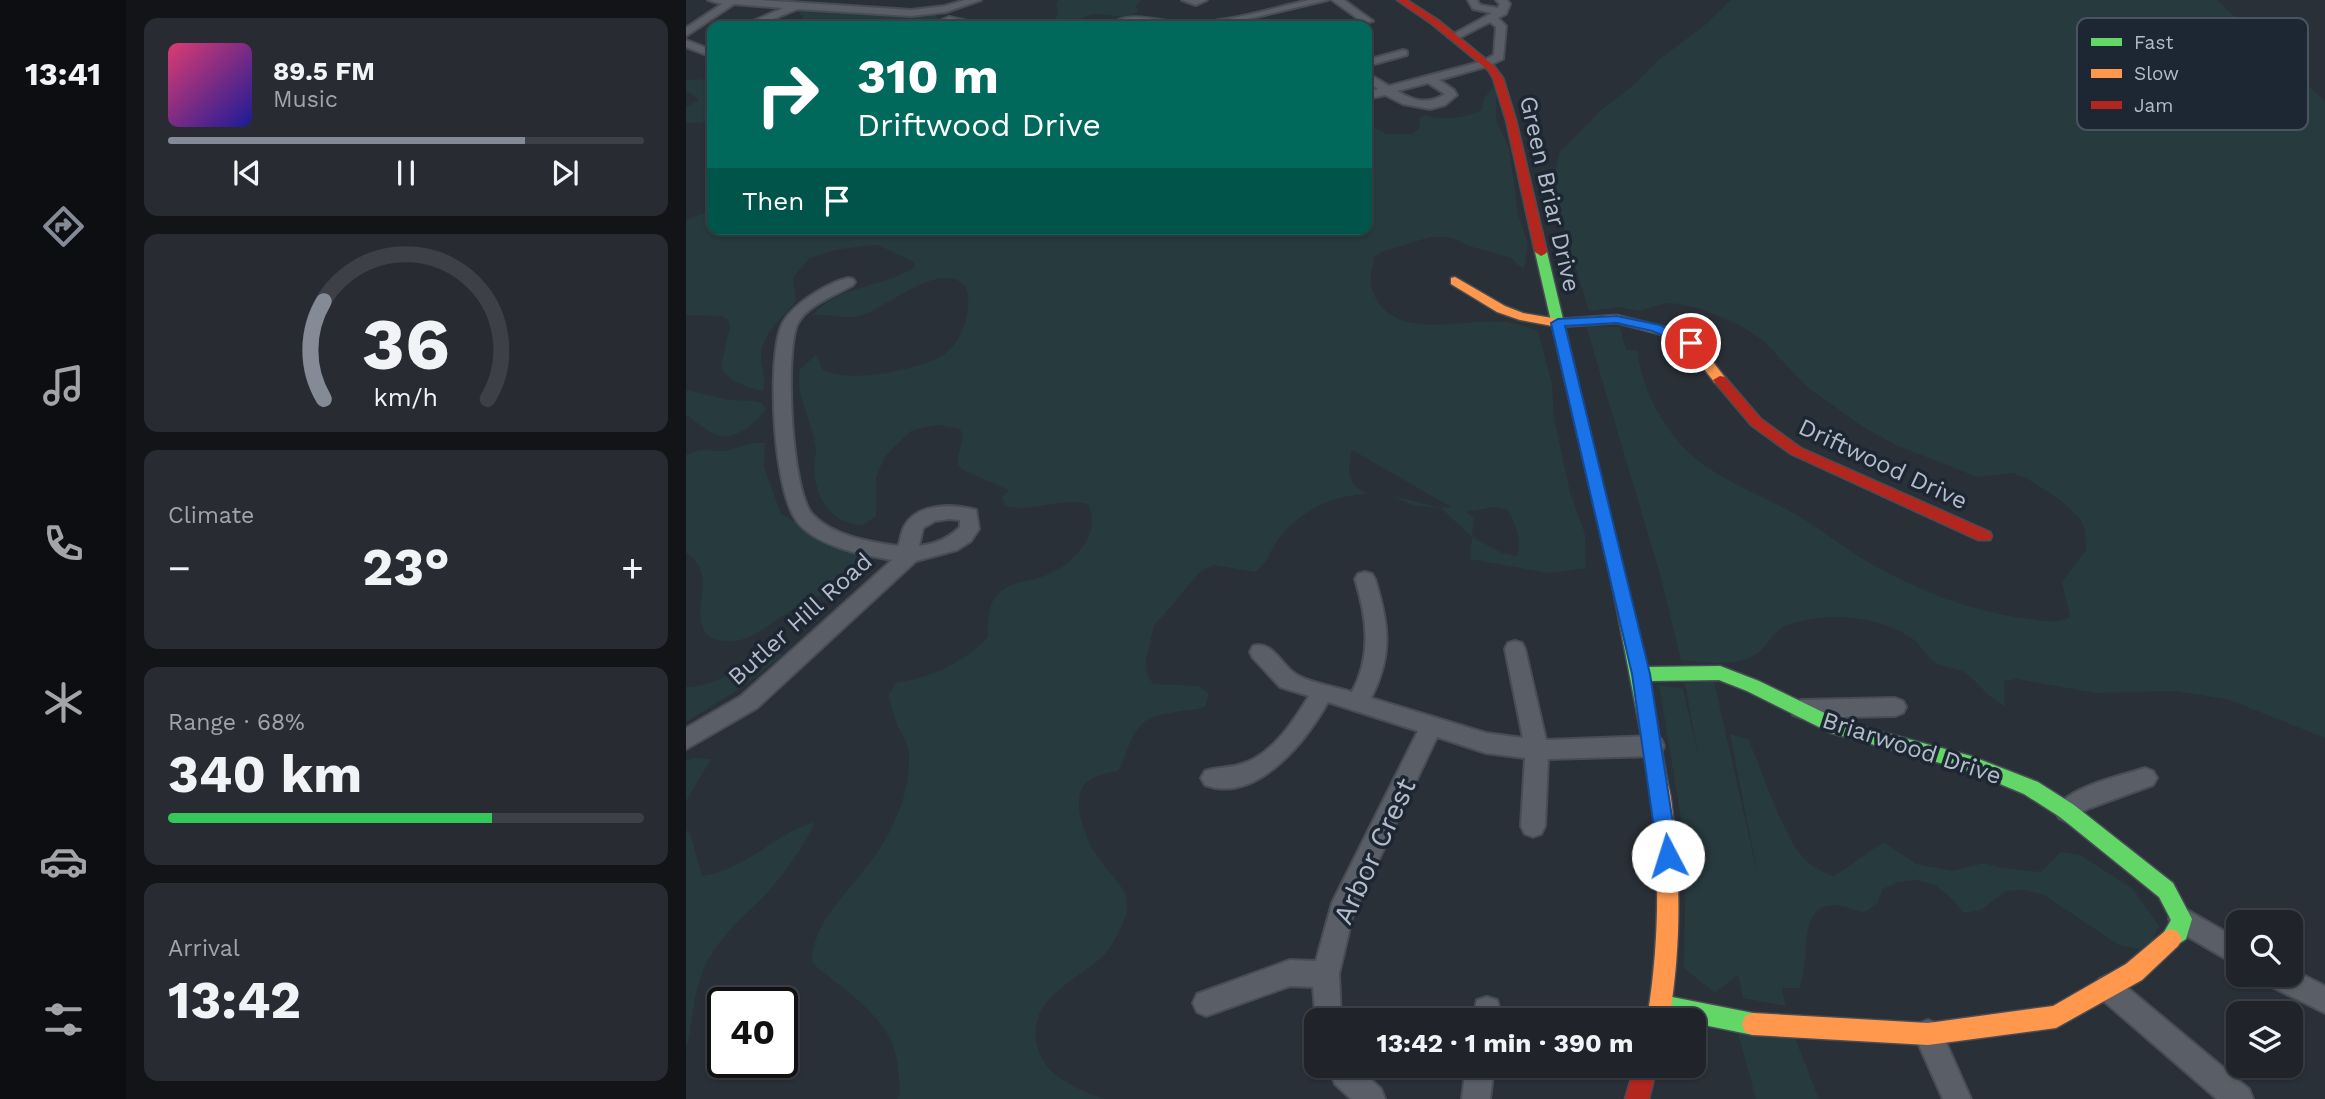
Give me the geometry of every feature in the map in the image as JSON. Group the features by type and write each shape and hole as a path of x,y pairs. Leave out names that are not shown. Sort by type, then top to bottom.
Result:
{"street":[{"path":"713,0 923,12 968,21"},
{"path":"829,8 842,0"},
{"path":"890,12 909,0"},
{"path":"940,21 976,0"},
{"path":"1187,0 1202,0"},
{"path":"1234,21 1259,15 1266,20 1284,20 1289,18 1297,4 1323,0"},
{"path":"1337,0 1368,21"},
{"name":"Green Briar Drive","path":"1401,0 1453,37 1498,78 1509,113 1641,674 1666,829 1670,882 1667,975 1661,1008"},
{"path":"1453,37 1497,16 1505,4 1501,0"},
{"path":"686,33 732,1"},
{"path":"1372,94 1484,64 1499,57 1501,26 1497,16 1477,7 1472,1"},
{"path":"759,21 797,5"},
{"path":"686,20 705,19"},
{"path":"686,43 707,52"},
{"path":"1372,61 1403,53"},
{"path":"1372,80 1404,100 1422,105 1444,100 1451,95 1429,78"},
{"name":"Driftwood Drive","path":"1455,281 1501,309 1558,323 1617,320 1675,334 1691,343 1740,406 1779,440 1796,451 1984,536"},
{"name":"Butler Hill Road","path":"686,739 749,702 909,555 881,552 845,542 805,520 796,507 785,439 781,367 789,326 800,312 848,282"},
{"path":"1358,703 1374,670 1377,649 1373,602 1365,579"},
{"path":"1515,649 1537,750 1533,826"},
{"path":"1260,652 1288,681 1486,743 1537,750 1653,746"},
{"name":"Briarwood Drive","path":"1641,674 1720,673 1753,686 1837,728 1971,764 2031,788 2067,811 2166,890 2182,919 2226,946"},
{"path":"1213,778 1244,774 1281,751 1305,724 1323,692"},
{"path":"1797,709 1895,707"},
{"name":"Arbor Crest","path":"1327,1008 1326,974 1341,912 1431,727"},
{"path":"2067,811 2079,801 2145,778"},
{"path":"1706,1018 1779,1027 1928,1034 2056,1017 2134,972 2179,932 2182,919"},
{"path":"1206,1003 1290,974 1326,974"},
{"path":"2299,987 2325,1000"},
{"path":"2108,988 2239,1099"},
{"path":"1928,1034 1958,1099"},
{"path":"1349,1078 1371,1099"},
{"path":"1476,1099 1479,1078"},
{"path":"1637,1099 1643,1078"}],"green space":[{"path":"1058,0 1141,0 1136,6 1138,11 1130,15 1098,14 1080,21 1052,21 1058,15"},
{"path":"1731,0 2217,0 2236,18 2077,18 2077,130 2308,130 2308,85 2325,101 2325,738 2230,700 2176,691 2096,693 2017,679 2004,681 2005,706 1992,698 1964,672 1932,660 1913,639 1900,631 1853,618 1821,618 1790,624 1776,632 1759,652 1742,660 1711,663 1681,660 1660,574 1586,326 1620,327 1626,350 1637,350 1644,381 1658,412 1677,441 1701,463 1795,514 1872,565 1918,587 1952,601 1988,611 2042,621 2059,621 2070,617 2062,582 2086,550 2085,529 2080,519 2062,501 2026,478 2012,473 1977,477 1896,445 1863,427 1806,386 1765,342 1740,325 1701,309 1679,304 1667,303 1639,311 1618,307 1589,311 1552,189 1559,153 1601,110 1633,86 1661,58 1705,25"},
{"path":"797,10 849,14 936,15 939,20 937,21 805,21"},
{"path":"707,79 707,122 686,123 686,107 699,100 686,92 686,80"},
{"path":"1493,87 1497,90 1496,120 1509,148 1518,214 1528,244 1524,268 1512,258 1469,246 1453,238 1430,237 1381,252 1374,257 1372,289 1381,306 1395,317 1411,323 1430,325 1507,322 1538,331 1552,384 1554,418 1570,492 1585,534 1586,568 1548,573 1470,559 1472,537 1441,508 1412,505 1392,496 1442,508 1451,507 1352,450 1350,477 1356,486 1368,494 1343,497 1305,513 1285,531 1266,561 1255,572 1214,565 1201,571 1154,626 1146,660 1147,674 1153,684 1199,686 1209,694 1205,707 1150,719 1137,730 1118,771 1091,779 1080,793 1079,812 1088,841 1125,894 1126,915 1106,953 1047,1002 1039,1015 1037,1045 1047,1066 1062,1080 1103,1099 897,1099 900,1093 897,1060 883,1027 862,1003 812,963 813,949 824,923 878,852 903,799 909,770 909,750 893,713 889,695 896,683 922,677 946,667 968,654 988,637 989,613 1000,592 1020,582 1048,574 1073,558 1089,536 1092,527 1091,513 1088,504 1078,502 1026,508 1005,506 1002,497 1008,490 961,469 957,462 963,436 960,429 938,425 911,431 884,458 876,478 876,516 863,525 841,520 826,507 817,488 814,465 816,449 800,390 800,369 816,355 825,371 839,375 870,375 903,370 943,355 956,342 965,325 968,305 966,287 955,280 943,278 915,287 862,315 813,315 836,297 890,279 915,267 914,262 878,245 834,250 810,258 793,277 796,301 774,326 762,348 763,391 738,383 724,372 721,366 730,326 728,320 721,316 686,315 686,220 707,212 707,235 1372,235 1372,126 1387,134 1413,134 1420,127 1419,118 1426,115 1454,118 1482,110 1484,98","holes":["1494,507 1507,509 1517,532 1517,556 1502,553 1472,537 1474,518 1466,512"]},
{"path":"686,390 729,400 762,403 766,409 743,430 729,436 721,436 710,432 686,415"},
{"path":"753,443 765,443 764,467 781,514 835,544 858,551 866,557 865,568 861,578 851,585 806,601 756,634 736,641 722,641 709,637 703,627 701,572 696,562 686,553 686,455 700,450 724,451"},
{"path":"769,652 783,655 739,689 686,722 686,687 719,679"},
{"path":"1714,681 1759,881 1730,734 1748,739 1779,815 1794,844 1804,859 1820,870 1833,876 1885,843 1916,864 1953,871 1984,863 2002,868 2041,872 2061,852 2080,855 2133,889 2159,926 2153,940 2140,949 2119,945 2044,895 2025,890 2006,891 1981,910 1964,913 1935,885 1916,880 1898,882 1883,889 1877,904 1863,913 1840,906 1825,906 1815,913 1807,938 1800,988 1782,988 1786,1006 1743,998 1738,975 1715,993 1684,968 1686,849 1659,685 1683,689 1698,755 1685,683"},
{"path":"694,758 711,759 686,801 686,761"},
{"path":"815,822 781,877 727,934 707,962 696,994 686,1050 686,830 690,833 702,876 734,866 786,834"},
{"path":"1738,1033 1795,1038 1819,1099 1756,1099"}],"traffic: fast":[{"path":"1541,252 1620,584 1659,785"},
{"path":"1641,674 1720,673 1753,686 1837,728 1971,764 2031,788 2067,811 2166,890 2182,919 2179,932 2171,939"},
{"path":"1662,1006 1753,1024"}],"traffic: slow":[{"path":"1455,281 1501,309 1520,316 1558,323 1617,319 1675,334 1691,343 1720,380"},
{"path":"1659,785 1669,903 1667,961 1660,1008"},
{"path":"1753,1024 1928,1034 2056,1017 2134,972 2171,939"}],"traffic: jam":[{"path":"1401,0 1435,22 1491,68 1498,78 1511,120 1541,252"},
{"path":"1720,380 1756,422 1796,451 1984,536"},
{"path":"1637,1099 1643,1078"}],"route":[{"path":"1668,856 1641,674 1558,323 1597,319 1635,322 1675,334 1691,343"}]}
